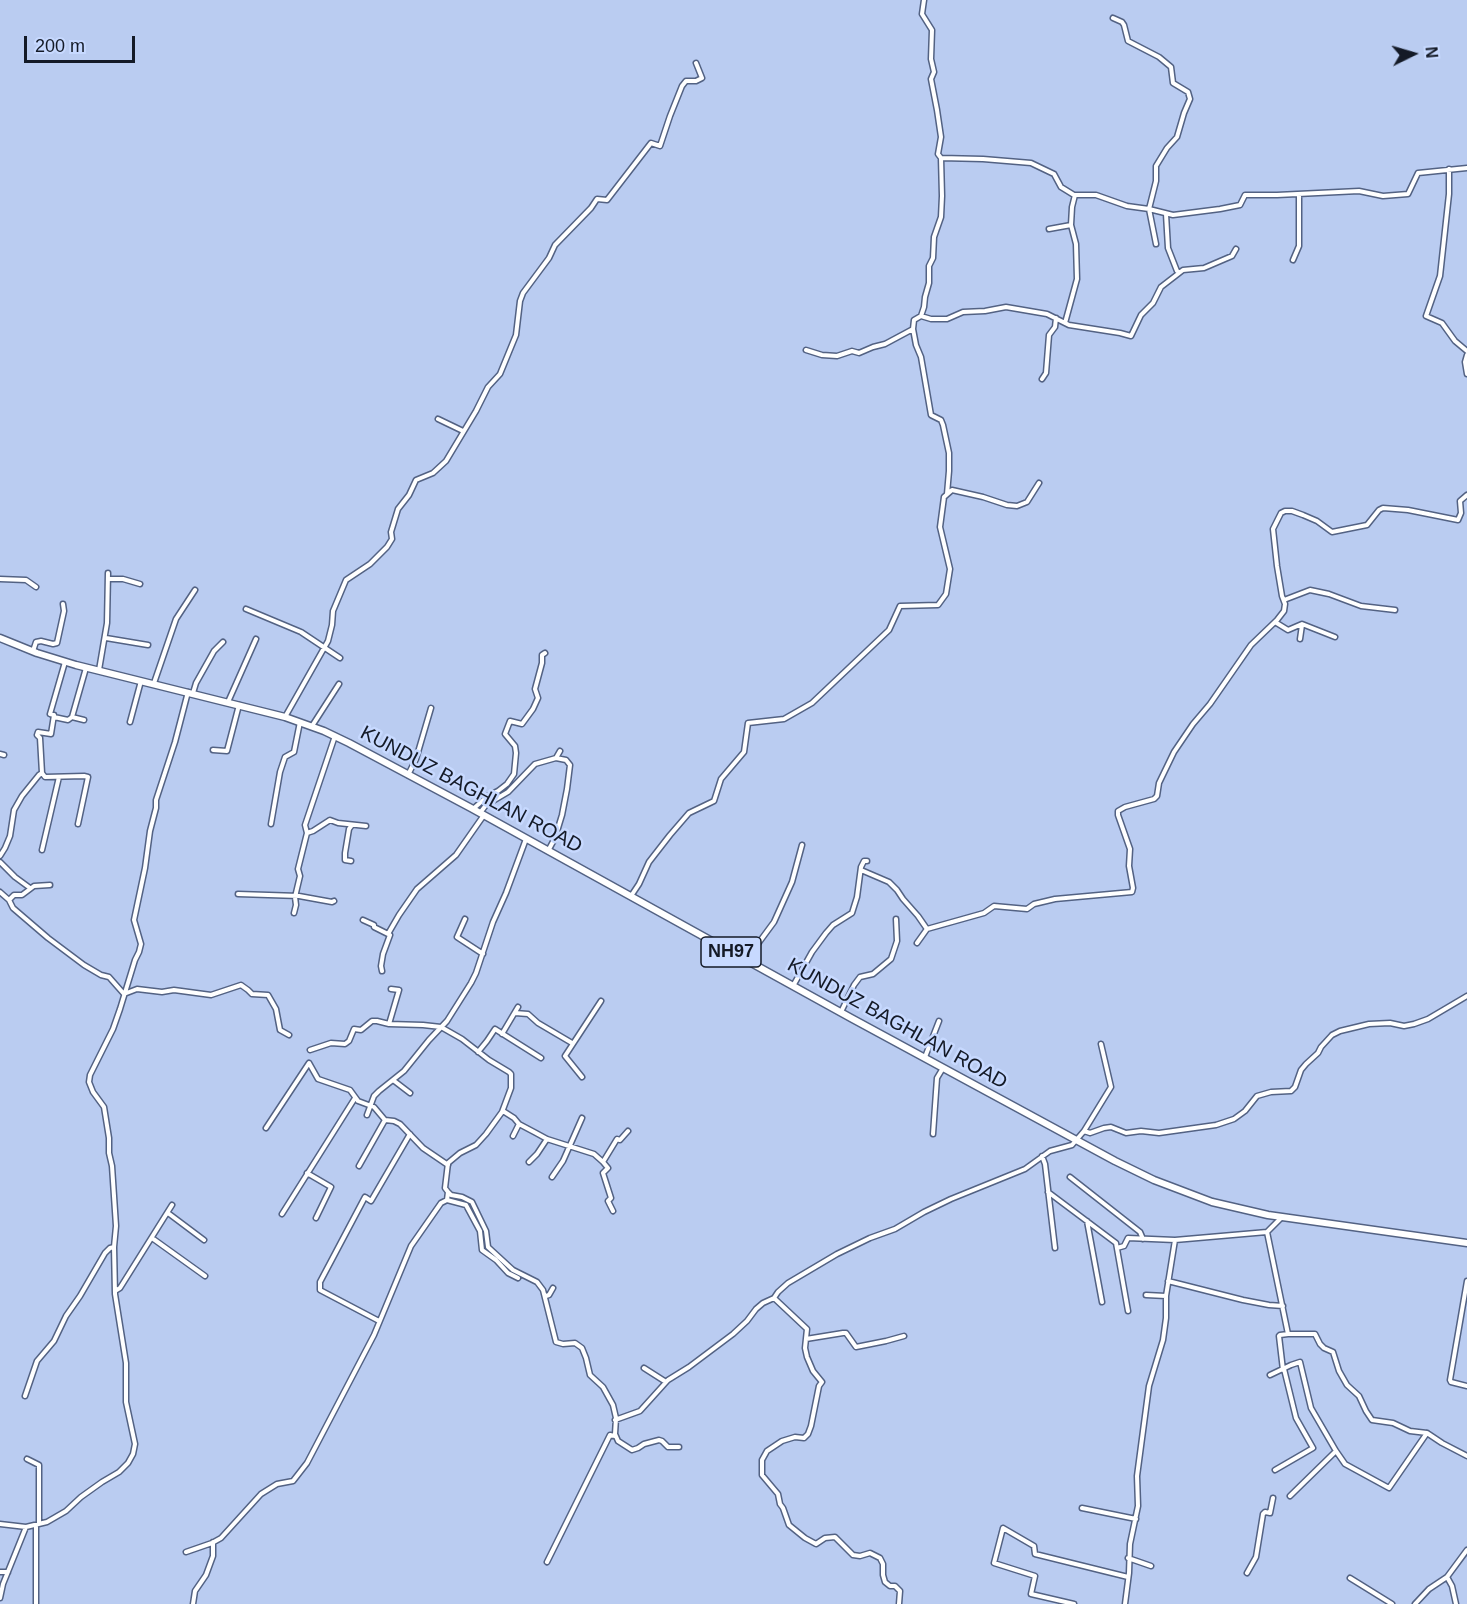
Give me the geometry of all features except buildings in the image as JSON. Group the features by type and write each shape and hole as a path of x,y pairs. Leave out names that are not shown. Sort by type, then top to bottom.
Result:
{"highway":[{"name":"KUNDUZ BAGHLAN ROAD","path":"0,638 86,667 285,717 335,736 1154,1180 1225,1206 1282,1217 1467,1243"}],"street":[{"path":"924,0 922,14 932,30 931,59 934,72 931,79 941,137 938,154 941,158 942,196 940,217 934,237 933,258 928,266 929,283 921,316 914,320 913,329 921,357 931,415 941,420 949,453 950,471 947,494"},
{"path":"1113,18 1124,25 1128,41 1159,57 1171,67 1173,82 1188,92 1190,99 1177,137 1156,166 1156,180 1149,209 1156,244"},
{"path":"285,717 324,650 332,625 333,611 346,580 365,569 387,547 392,539 391,532 398,509 409,495 416,480 433,473 442,466 488,387 500,374 516,335 523,293 549,258 555,245 597,199 607,200 651,143 660,146 682,86 686,81 696,81 702,78 696,63"},
{"path":"941,158 1031,162 1054,174 1060,187 1075,195 1096,195 1127,206 1173,216 1230,207 1240,204 1245,195 1359,191 1383,196 1408,194 1418,173 1467,168"},
{"path":"1449,169 1449,194 1440,276 1426,316 1442,322 1455,341 1467,353 1465,362 1467,374"},
{"path":"1293,260 1299,246 1299,194"},
{"path":"1065,323 1077,279 1076,244 1071,225 1075,195"},
{"path":"1166,214 1168,248 1179,272"},
{"path":"1049,229 1071,225"},
{"path":"921,316 931,320 947,318 963,312 1006,307 1047,314 1069,325 1131,336 1141,315 1153,303 1161,287 1179,272 1204,268 1232,256 1236,249"},
{"path":"1042,379 1046,373 1049,335 1055,327 1056,318"},
{"path":"806,350 822,355 837,356 852,351 859,353 885,344 913,329"},
{"path":"438,419 463,431"},
{"path":"631,897 649,862 670,834 689,813 714,801 721,779 744,752 748,723 784,718 812,703 889,630 900,606 938,605 946,594 950,569 940,527 944,497 951,490 1017,506 1027,502 1039,483"},
{"path":"917,943 927,929 984,913 994,906 1027,909 1034,904 1055,899 1132,892 1130,849 1118,811 1157,796 1159,783 1174,752 1192,724 1210,704 1251,645 1284,611 1285,604 1272,529 1281,513 1292,511 1303,514 1332,532 1367,525 1383,508 1408,510 1458,520 1461,513 1460,501 1467,495"},
{"path":"99,670 106,638 108,573"},
{"path":"0,579 24,580 36,587"},
{"path":"108,579 123,579 140,584"},
{"path":"154,683 176,618 195,590"},
{"path":"1284,600 1311,590 1360,606 1395,610"},
{"path":"33,651 36,642 57,643 64,611 63,604"},
{"path":"246,609 301,632 324,650 340,658"},
{"path":"1275,622 1288,630 1302,624 1335,637"},
{"path":"1299,639 1302,624"},
{"path":"106,638 148,645"},
{"path":"228,702 256,639"},
{"path":"0,1524 26,1527 47,1522 66,1511 81,1497 119,1472 134,1454 135,1444 126,1402 126,1363 115,1290 116,1226 109,1137 104,1107 89,1082 90,1075 113,1029 141,944 134,920 156,800 190,692 214,651 223,642"},
{"path":"473,809 507,784 514,774 516,753 505,734 510,720 522,723 533,709 538,698 536,689 544,653"},
{"path":"65,661 50,714 68,720 72,717 84,720"},
{"path":"72,717 86,667"},
{"path":"130,722 141,680"},
{"path":"312,726 339,684"},
{"path":"213,750 227,752 239,705"},
{"path":"408,775 416,759 431,708"},
{"path":"54,717 51,734 38,732 42,773 45,777 88,777 78,824"},
{"path":"271,824 280,772 285,757 294,752 300,722"},
{"path":"294,913 300,876 298,869 307,833 305,825 335,736"},
{"path":"556,758 560,751"},
{"path":"387,934 417,889 456,855 486,805 508,792 535,764 556,758 566,760 570,765 562,815 555,838 548,851"},
{"path":"0,856 10,836 14,810 24,793 42,773"},
{"path":"42,850 59,777"},
{"path":"307,833 330,820 366,826"},
{"path":"351,861 345,860 345,853 352,824"},
{"path":"367,1114 374,1096 404,1071 441,1028 471,983 526,839"},
{"path":"746,960 774,922 792,882 802,845"},
{"path":"793,986 812,952 826,933 833,925 852,913 862,863 867,861"},
{"path":"0,862 30,888"},
{"path":"861,870 890,882 927,929"},
{"path":"9,900 14,895 22,895 34,886 50,885"},
{"path":"0,892 14,908 48,938 84,965 109,977 124,994"},
{"path":"238,894 334,901"},
{"path":"465,919 457,938 483,954"},
{"path":"841,1012 860,977 873,974 891,959 897,941 896,919"},
{"path":"363,920 390,935 383,954 382,971"},
{"path":"124,994 137,989 162,993 174,990 211,995 241,985 252,994 268,996 276,1009 280,1030 289,1035"},
{"path":"389,1024 399,990 391,989"},
{"path":"1084,1131 1090,1133 1111,1127 1126,1133 1141,1131 1159,1133 1216,1125 1234,1119 1245,1111 1257,1096 1291,1090 1295,1087 1301,1070 1332,1035 1370,1024 1390,1023 1404,1026 1414,1024 1428,1019 1467,996"},
{"path":"582,1077 564,1057 601,1001"},
{"path":"502,1034 518,1007"},
{"path":"515,1013 528,1014 538,1023 572,1043"},
{"path":"924,1057 939,1021"},
{"path":"310,1050 331,1043 345,1044 349,1041 354,1029 361,1030 372,1022 413,1024 441,1028 462,1039 511,1074 511,1088 503,1111 476,1145 448,1162 445,1188 451,1195 472,1202 486,1231 488,1247 513,1270 537,1282 543,1290 556,1342 574,1343 582,1348 590,1376 603,1387 613,1405 615,1436 618,1441 632,1450 655,1440 662,1441 668,1447 679,1448"},
{"path":"478,1052 495,1029 542,1058"},
{"path":"615,1420 640,1411 666,1382 733,1334 756,1309 774,1298 788,1283 837,1254 895,1229 951,1199 1025,1169 1050,1151 1070,1147 1084,1131 1111,1087 1101,1044"},
{"path":"266,1128 309,1063 318,1078 351,1090 358,1101 374,1107 385,1120 400,1124 423,1148 448,1166"},
{"path":"933,1134 937,1078 943,1067"},
{"path":"393,1080 410,1093"},
{"path":"282,1214 355,1098"},
{"path":"503,1111 519,1124 546,1139 594,1154 603,1162 608,1168 603,1173 611,1198 608,1201 614,1211"},
{"path":"552,1177 563,1161 582,1118"},
{"path":"359,1166 385,1120"},
{"path":"513,1136 519,1124"},
{"path":"603,1162 617,1139 620,1140 628,1131"},
{"path":"379,1321 320,1290 320,1282 365,1197 371,1201 410,1134"},
{"path":"529,1162 546,1139"},
{"path":"1042,1156 1045,1164 1055,1248"},
{"path":"308,1173 332,1187 316,1218"},
{"path":"1070,1177 1140,1232 1143,1239"},
{"path":"447,1200 448,1192"},
{"path":"1048,1192 1116,1243 1128,1311"},
{"path":"186,1552 221,1538 261,1494 277,1484 293,1481 307,1463 361,1362 411,1246 441,1203 447,1200 466,1205 480,1231 482,1250 508,1273 518,1278"},
{"path":"115,1290 120,1288 172,1205"},
{"path":"168,1213 204,1240"},
{"path":"1117,1248 1124,1246 1128,1238 1175,1240 1267,1232 1282,1217"},
{"path":"1086,1220 1102,1302"},
{"path":"1267,1232 1288,1334"},
{"path":"152,1238 205,1276"},
{"path":"1125,1604 1128,1558 1136,1520 1137,1476 1149,1386 1163,1340 1166,1296 1175,1240"},
{"path":"25,1396 37,1361 54,1341 66,1316 105,1253 114,1247"},
{"path":"1168,1281 1243,1300 1283,1306"},
{"path":"1467,1281 1450,1380 1467,1386"},
{"path":"546,1296 554,1288"},
{"path":"1146,1295 1166,1296"},
{"path":"774,1298 807,1329 805,1348 807,1357 813,1371 822,1382 819,1386 808,1434 804,1438 795,1437 782,1441 767,1450 762,1460 762,1475 778,1494 789,1524 805,1538 816,1544 825,1538 834,1537 853,1555 860,1556 870,1553 880,1558 884,1564 885,1582 900,1591 899,1604"},
{"path":"806,1339 846,1333 855,1347 904,1336"},
{"path":"1275,1470 1313,1448 1296,1418 1284,1369 1279,1336 1288,1334 1315,1334 1324,1348 1334,1352 1338,1371 1347,1385 1359,1396 1372,1420 1393,1424 1410,1431 1427,1433 1467,1456"},
{"path":"1270,1375 1300,1362 1311,1408 1329,1442 1345,1464 1389,1488 1427,1433"},
{"path":"644,1368 666,1382"},
{"path":"547,1562 610,1435 615,1436"},
{"path":"1290,1496 1336,1451"},
{"path":"27,1459 39,1465 36,1604"},
{"path":"1247,1574 1256,1557 1263,1514 1270,1513 1273,1498"},
{"path":"1082,1508 1136,1520"},
{"path":"0,1598 3,1584 26,1527"},
{"path":"1074,1604 1031,1594 1035,1576 994,1563 1004,1528 1035,1546 1035,1554 1128,1577"},
{"path":"193,1604 195,1591 206,1575 213,1556 213,1542"},
{"path":"1415,1604 1446,1576 1467,1550"},
{"path":"1128,1558 1151,1566"},
{"path":"0,1572 8,1572"},
{"path":"1446,1576 1452,1586 1456,1604"},
{"path":"1350,1578 1392,1604"}]}
